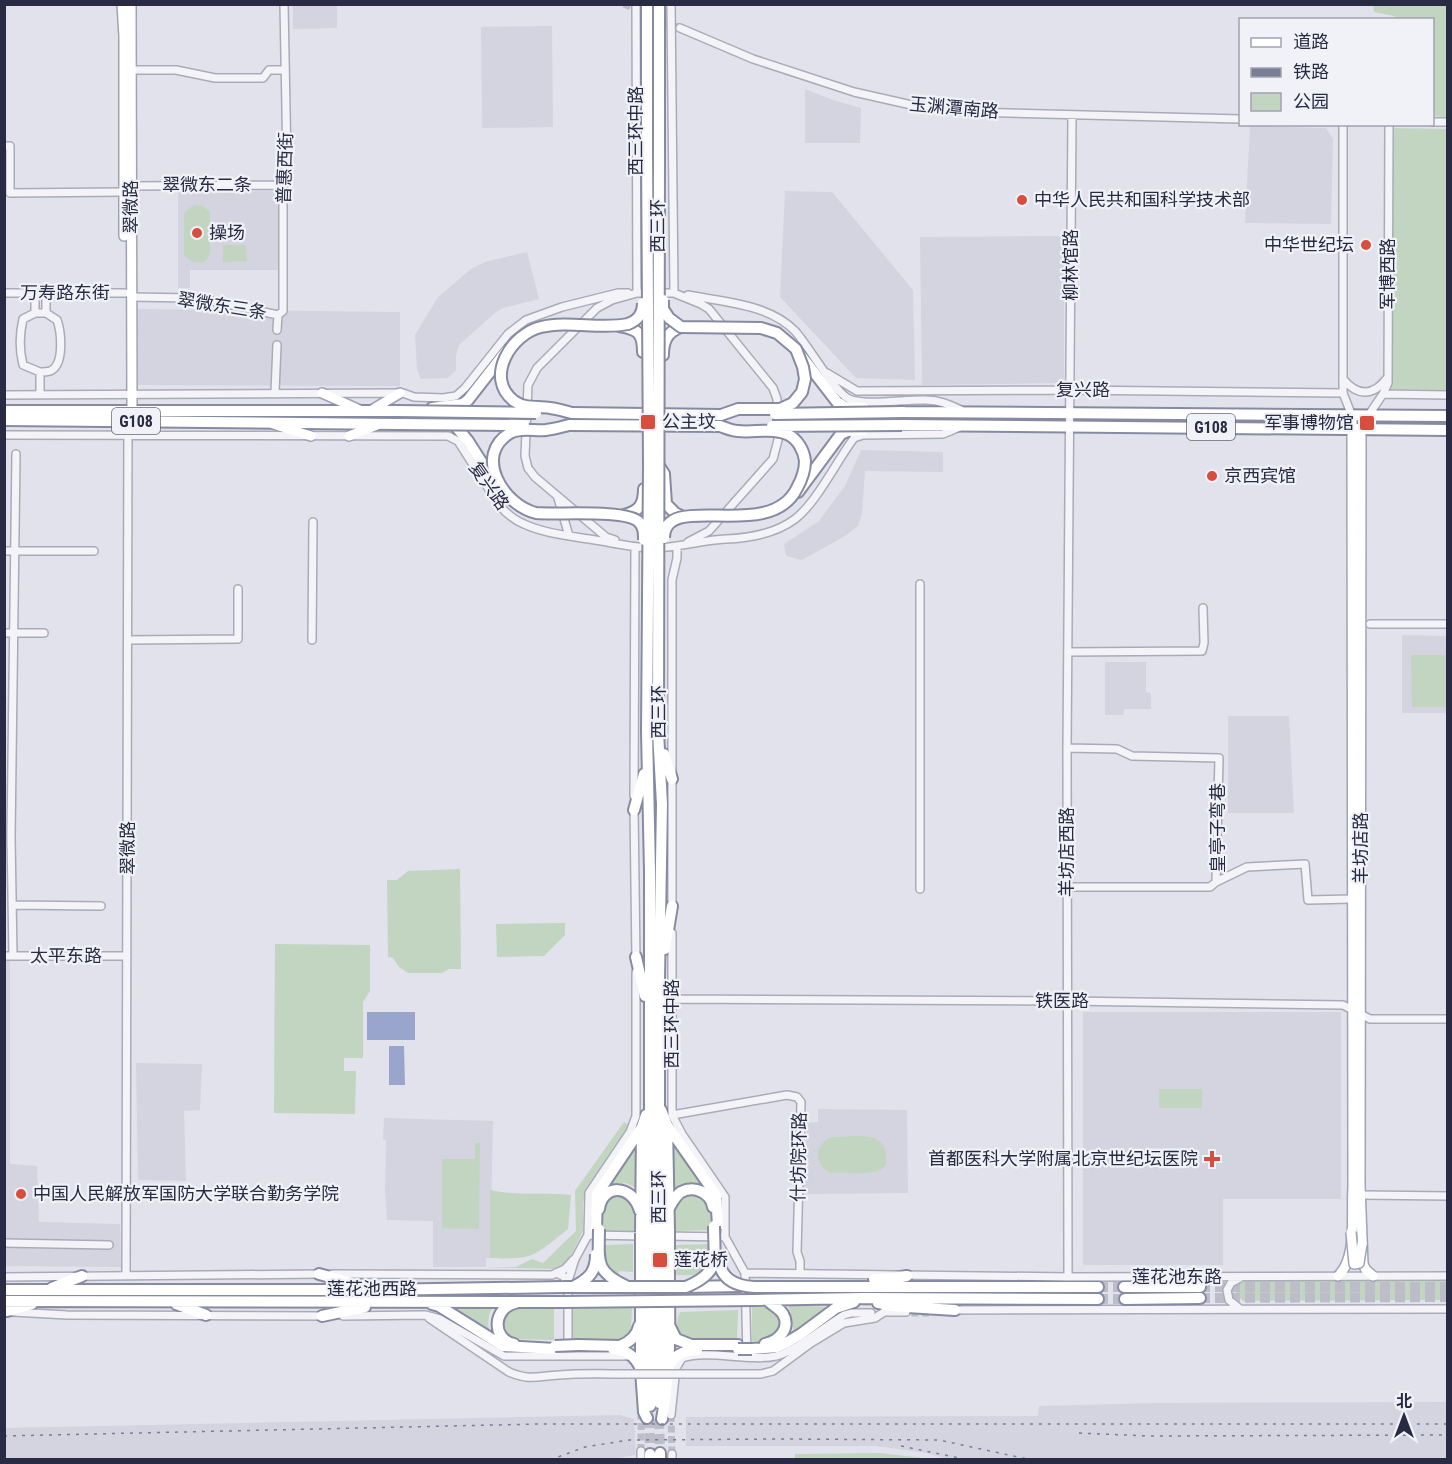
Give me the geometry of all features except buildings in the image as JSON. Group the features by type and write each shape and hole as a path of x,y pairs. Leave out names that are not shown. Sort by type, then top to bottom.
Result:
{"highway":[{"name":"西三环","path":"647,4 653,151"},
{"name":"西三环","path":"655,1417 654,1105 662,804 654,733 654,375 647,280 659,4"},
{"path":"619,326 633,322 642,313 643,289 647,280 662,287 663,309 669,318 681,327"},
{"path":"411,411 463,404 519,338 539,327 619,326 632,329 641,336 644,362 654,375 663,368 665,339 674,329 681,327 761,328 783,336 841,404 851,408 887,407 903,412"},
{"path":"721,415 738,409 780,409 794,403 802,392 805,379 796,349"},
{"path":"508,350 502,375 503,385 510,397 523,405 572,413"},
{"name":"复兴路","path":"4,411 128,414 268,423 965,425 1448,430"},
{"name":"复兴路","path":"4,420 128,414 366,411 721,415 967,412 1448,416"},
{"path":"454,424 468,441 497,487 524,509 536,513 624,515 633,518 642,527 644,541 654,552 664,542 665,528 681,516 762,514 778,508 793,496 841,434 848,431 886,429 902,425"},
{"path":"507,497 493,466 494,452 500,441 513,431 546,430 569,425"},
{"path":"720,426 736,431 781,432 794,438 803,453 805,465 802,479 793,496"},
{"path":"624,515 637,511 642,505 644,480 654,466 664,474 666,504 681,516"},
{"name":"西三环","path":"654,733 647,762 650,871 649,1017 654,1105"},
{"path":"654,733 672,779"},
{"path":"634,810 647,762"},
{"path":"659,979 672,906"},
{"path":"636,957 649,1017"},
{"path":"568,1285 591,1276 595,1266 594,1232 597,1194 654,1105 670,1120 716,1195 713,1268 703,1279 686,1287"},
{"path":"669,1209 670,1120"},
{"path":"642,1127 642,1217"},
{"path":"629,1287 609,1278 602,1268 594,1232 600,1203 611,1192 620,1190 631,1193 638,1202 642,1217 655,1239 669,1324 666,1399 655,1417 644,1412 641,1370 642,1317"},
{"path":"423,1301 439,1306 503,1346 578,1347 626,1344 638,1331 642,1317 655,1239 674,1198 682,1192 693,1190 703,1192 711,1198 716,1225 719,1266 727,1279 740,1286 845,1286 1098,1293 767,1300"},
{"path":"320,1274 375,1290"},
{"path":"845,1286 864,1280 907,1275"},
{"path":"45,1295 82,1276"},
{"name":"莲花池西路","path":"5,1308 45,1295 568,1285 740,1286"},
{"name":"莲花池西路","path":"4,1290 45,1295 167,1301 767,1300"},
{"name":"莲花池东路","path":"1124,1293 1200,1293"},
{"path":"668,1369 673,1359 683,1351 777,1347 836,1308 864,1298 891,1306 955,1310"},
{"path":"669,1324 676,1339 686,1344 746,1349 775,1341 785,1330 784,1316 767,1300"},
{"path":"167,1301 206,1315"},
{"path":"524,1301 509,1305 501,1313 497,1330 502,1338 519,1345 555,1347"},
{"path":"322,1316 386,1302"},
{"path":"578,1347 622,1350 633,1356 641,1370"}],"main road":[{"name":"翠微路","path":"122,4 128,189"},
{"name":"翠微路","path":"128,414 131,4"},
{"path":"322,393 366,411 400,393"},
{"path":"1352,416 1357,429"},
{"name":"羊坊店路","path":"1367,416 1357,429 1352,899 1362,1244 1363,1264 1370,1274"},
{"path":"268,423 311,436"},
{"path":"349,436 381,424"},
{"name":"羊坊店路","path":"1340,1274 1348,1260 1353,1187 1356,1012 1357,429"},
{"path":"1351,1232 1354,1264 1359,1263 1362,1244"}],"street":[{"name":"普惠西街","path":"277,330 278,315 283,311 283,185 287,163 284,4"},
{"name":"西三环中路","path":"636,4 636,254 647,280 637,293"},
{"name":"西三环中路","path":"671,4 674,293"},
{"name":"玉渊潭南路","path":"680,28 753,59 891,102 970,112 1239,119"},
{"path":"131,70 176,70 215,78 263,78 269,70 285,70"},
{"name":"柳林馆路","path":"1070,426 1072,116"},
{"path":"1343,126 1343,393 1352,416"},
{"name":"军博西路","path":"1367,416 1388,383 1389,126"},
{"name":"翠微东二条","path":"4,146 10,146 10,193 283,185"},
{"path":"636,254 673,253"},
{"path":"647,280 674,279"},
{"name":"万寿路东街","path":"4,293 128,295"},
{"path":"4,395 275,392 400,393 414,398 443,398 456,396 465,388 508,334 526,320 542,313 618,293 674,293 709,309 773,388 777,399 777,446 771,462 709,531 677,546"},
{"path":"635,547 606,537 531,472 526,463 526,397 531,377 537,368 597,308 612,300 637,293"},
{"name":"复兴路","path":"674,293 739,305 769,314 797,333 843,396 854,400 928,400 967,412"},
{"path":"35,294 35,313"},
{"path":"46,294 46,313"},
{"name":"翠微东三条","path":"128,295 190,298 278,315"},
{"path":"35,313 46,313 57,320 61,331 57,365 52,371 40,372 23,365 19,336 23,319 35,313"},
{"path":"275,392 277,345"},
{"path":"40,372 40,394"},
{"name":"复兴路","path":"827,373 857,391 1070,390 1343,393"},
{"path":"1343,379 1354,389 1368,392 1382,385 1388,377"},
{"path":"1383,394 1448,396"},
{"name":"翠微路","path":"126,1276 128,414"},
{"name":"复兴路","path":"4,435 443,435 458,441 506,513 522,524 569,536 654,548 726,539 738,540 782,527 805,509 854,438 863,435 943,434 965,425"},
{"name":"羊坊店西路","path":"1068,1277 1067,748 1070,426"},
{"path":"9,956 12,905 8,837 16,454"},
{"path":"557,496 569,536"},
{"path":"312,640 313,522"},
{"name":"西三环中路","path":"677,546 678,558 672,580 670,1120 725,1197 725,1237 745,1273 746,1349"},
{"name":"西三环中路","path":"568,1356 568,1285 575,1259 594,1232 589,1193 630,1132 636,1116 635,547"},
{"path":"4,551 94,551"},
{"path":"634,580 672,580"},
{"path":"920,584 920,889"},
{"path":"129,640 237,639 238,589"},
{"path":"1068,652 1202,651 1204,643 1203,608"},
{"path":"1370,624 1448,624"},
{"path":"4,633 44,633"},
{"name":"皇亭子弯巷","path":"1067,748 1117,749 1132,756 1219,758 1216,882 1247,867 1305,864 1308,900 1352,899"},
{"path":"1067,886 1210,887 1216,882"},
{"path":"12,905 101,906"},
{"name":"太平东路","path":"9,956 127,956"},
{"name":"铁医路","path":"672,999 1343,1005 1370,1019 1448,1018"},
{"name":"什坊院环路","path":"670,1120 787,1095 797,1097 801,1102 797,1252 800,1273"},
{"path":"1361,1200 1448,1196"},
{"path":"594,1232 725,1237"},
{"path":"4,1243 109,1245"},
{"path":"556,1274 575,1259"},
{"name":"莲花池东路","path":"745,1273 1068,1277 1242,1277 1340,1274 1448,1276"},
{"name":"莲花池西路","path":"4,1277 320,1274 522,1276 556,1274"},
{"path":"556,1274 562,1276 568,1285"},
{"path":"1241,1310 1229,1300 1227,1290 1231,1283 1242,1277"},
{"name":"莲花池西路","path":"5,1308 67,1315 425,1315 440,1319 504,1356 568,1356"},
{"name":"莲花池东路","path":"810,1340 844,1323 875,1318 884,1312 1446,1309"},
{"path":"425,1315 509,1372 523,1378 539,1378 558,1375 761,1374 773,1371 844,1315 871,1313"},
{"path":"655,1417 682,1358 746,1349 774,1356 788,1352 810,1340"},
{"path":"568,1356 626,1356 633,1361 655,1417"}],"shaded area":[{"path":"293,5 337,5 337,28 293,29"},
{"path":"552,26 553,127 482,128 481,27"},
{"path":"805,89 861,108 860,143 805,143"},
{"path":"1250,126 1326,128 1333,139 1331,224 1245,223"},
{"path":"279,191 279,270 190,270 190,288 178,288 178,192"},
{"path":"785,191 832,192 913,290 915,380 856,378 780,297"},
{"path":"1064,236 1064,383 922,385 920,237"},
{"path":"527,252 539,299 503,308 496,312 459,345 456,370 448,378 421,379 417,370 415,335 438,297 471,269 485,262"},
{"path":"137,309 400,312 400,386 138,385"},
{"path":"861,450 943,452 943,472 865,471 862,513 858,526 845,536 802,560 786,556 784,544 819,521 845,486"},
{"path":"1402,635 1447,636 1447,713 1402,713"},
{"path":"1105,662 1146,662 1146,692 1151,693 1151,709 1124,709 1123,715 1105,715"},
{"path":"1228,716 1289,716 1294,813 1228,813"},
{"name":"中国人民解放军国防大学联合勤务学院","path":"4,958 10,958 10,1164 37,1166 39,1222 120,1224 121,1267 5,1266"},
{"name":"首都医科大学附属北京世纪坛医院","path":"1083,1012 1341,1012 1341,1199 1223,1199 1223,1265 1083,1265"},
{"path":"136,1063 202,1064 200,1110 184,1111 186,1181 138,1180"},
{"path":"818,1109 907,1110 908,1193 803,1194 804,1123 818,1122"},
{"path":"384,1118 493,1121 490,1258 486,1258 486,1267 433,1267 433,1221 387,1220"},
{"path":"1447,1402 1447,1459 951,1460 926,1453 876,1446 686,1446 686,1417 1038,1416 1039,1406 1157,1403"},
{"path":"620,1415 634,1419 636,1455 612,1459 5,1459 5,1428"}],"green space":[{"path":"1373,5 1447,5 1447,117 1434,116 1434,18 1397,18 1374,12"},
{"path":"1392,128 1447,129 1447,390 1388,389"},
{"name":"操场","path":"196,205 203,206 210,212 210,253 206,261 199,262 192,261 184,255 184,213"},
{"path":"223,245 246,245 247,261 223,262"},
{"path":"1411,655 1447,655 1447,707 1412,707"},
{"path":"460,869 461,969 449,969 442,973 408,973 399,967 393,958 388,957 387,880 397,880 408,871"},
{"path":"565,923 565,935 544,956 497,957 496,924"},
{"path":"275,944 370,945 370,991 363,1002 363,1058 344,1058 344,1071 356,1071 355,1114 274,1113"},
{"path":"1159,1089 1202,1089 1202,1108 1159,1108"},
{"path":"624,1122 629,1125 629,1129 587,1192 583,1202 583,1231 567,1263 554,1269 486,1267 516,1267 532,1259 543,1263 576,1231 575,1191"},
{"path":"862,1136 878,1140 886,1153 886,1165 882,1169 869,1173 831,1173 821,1165 818,1155 822,1144 832,1137"},
{"path":"672,1138 706,1186 688,1183 673,1192"},
{"path":"638,1139 638,1189 626,1183 607,1185"},
{"path":"475,1143 480,1143 479,1229 442,1228 442,1159 475,1159"},
{"path":"490,1190 571,1195 568,1229 540,1251 525,1257 490,1258"},
{"path":"695,1193 711,1204 711,1230 674,1231 674,1211 678,1202"},
{"path":"626,1194 636,1208 636,1232 602,1231 602,1205 613,1195"},
{"path":"633,1244 633,1272 619,1271 618,1274 614,1274 606,1266 605,1245"},
{"path":"709,1244 708,1262 703,1271 693,1275 675,1275 676,1245"},
{"path":"1447,1279 1447,1300 1244,1301 1237,1296 1236,1292 1239,1283 1244,1281"},
{"path":"494,1305 488,1321 491,1337 448,1306"},
{"path":"788,1305 827,1307 827,1312 793,1333 793,1321"},
{"path":"752,1306 770,1307 781,1319 781,1332 762,1342 752,1341"},
{"path":"511,1307 554,1307 554,1340 512,1339 500,1327 503,1315"},
{"path":"572,1308 632,1308 631,1331 626,1336 612,1341 572,1340"},
{"path":"738,1310 737,1341 694,1342 679,1334 677,1325 680,1312"},
{"path":"880,1453 931,1459 795,1459 795,1454"}],"water":[{"path":"367,1012 415,1012 415,1040 367,1040"},
{"path":"389,1046 404,1046 405,1085 389,1085"}],"tunnel":[{"path":"624,4 680,28"},
{"path":"1098,1287 1124,1287"},
{"path":"1200,1287 1448,1287"},
{"path":"1200,1298 1448,1297"},
{"path":"1098,1299 1125,1299"},
{"path":"901,1313 929,1313"},
{"path":"671,1415 672,1454"},
{"path":"641,1416 641,1451"},
{"path":"649,1418 650,1454"},
{"path":"659,1419 660,1453"}],"railway":[{"path":"4,1436 538,1424 1448,1424"},
{"path":"1079,1433 1150,1436 1448,1435"},
{"path":"550,1460 585,1447 629,1440 780,1439 939,1440 1032,1460"},
{"path":"901,1446 969,1460"}],"place":[{"name":"中华人民共和国科学技术部","path":"1022,200"},
{"name":"操场","path":"197,233"},
{"name":"中华世纪坛","path":"1366,245"},
{"name":"公主坟","path":"648,422"},
{"name":"军事博物馆","path":"1367,423"},
{"name":"京西宾馆","path":"1212,476"},
{"name":"首都医科大学附属北京世纪坛医院","path":"1212,1159"},
{"name":"中国人民解放军国防大学联合勤务学院","path":"21,1194"},
{"name":"莲花桥","path":"660,1260"}]}
